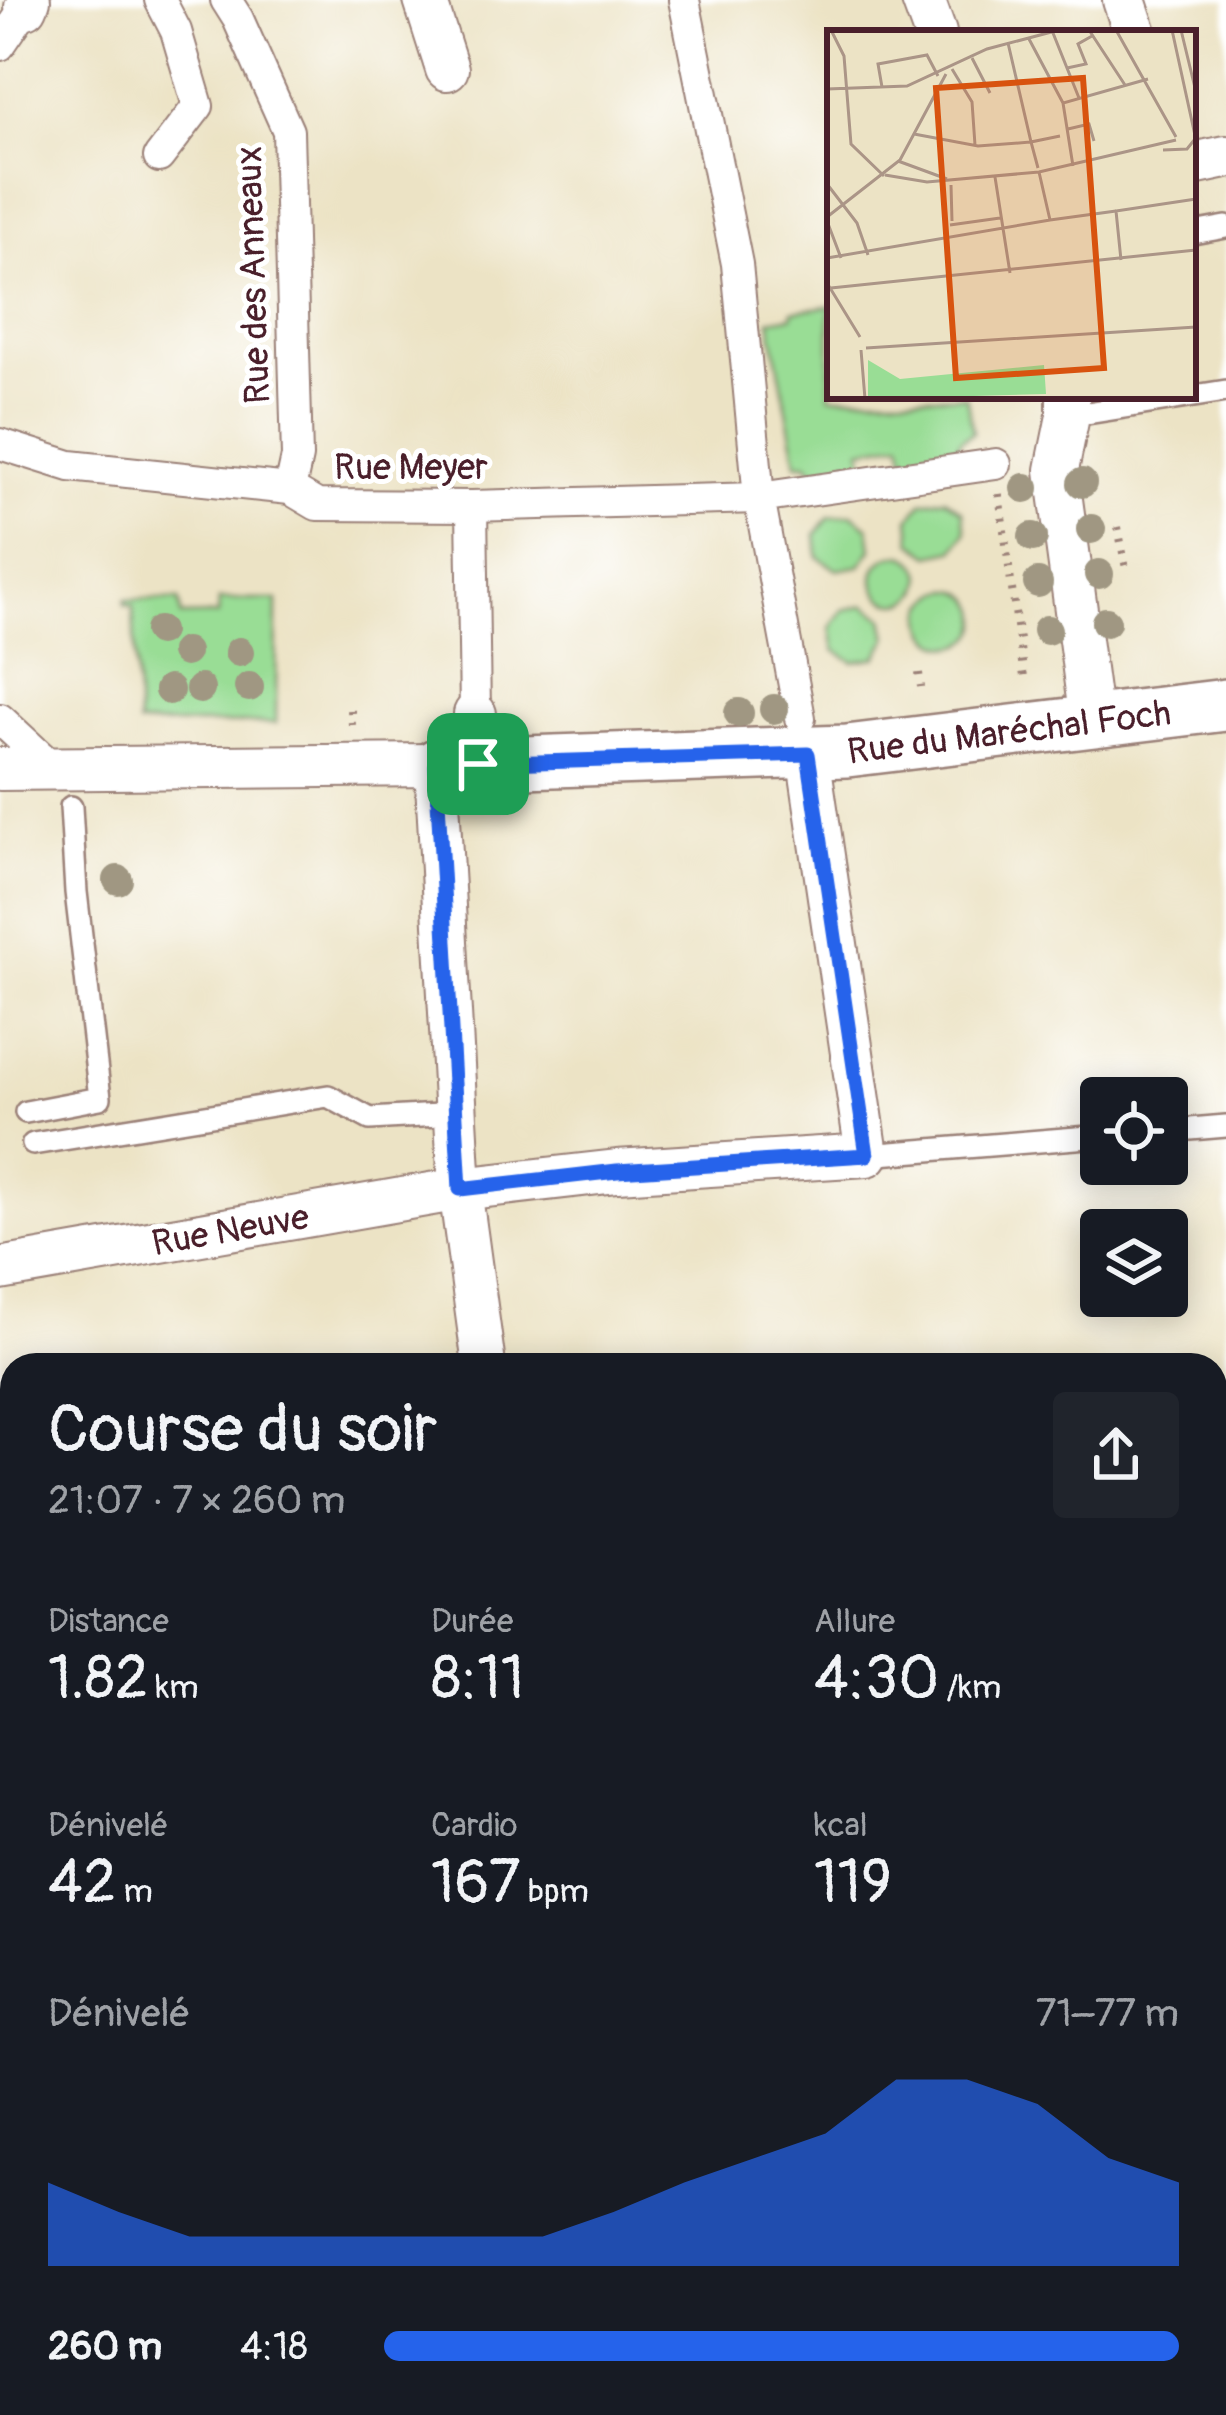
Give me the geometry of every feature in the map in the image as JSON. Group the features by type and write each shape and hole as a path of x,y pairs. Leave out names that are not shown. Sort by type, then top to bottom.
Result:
{"street":[{"path":"159,157 198,106 176,31 160,0"},
{"name":"Rue des Anneaux","path":"226,0 288,131 297,457 290,489"},
{"path":"425,0 448,69"},
{"path":"684,0 737,264 759,498 804,736 867,1155"},
{"path":"922,0 933,30"},
{"path":"1124,0 1134,30"},
{"path":"0,45 26,2"},
{"path":"1196,163 1226,157"},
{"path":"1066,422 1057,470 1091,721"},
{"name":"Rue Meyer","path":"0,444 70,466 290,489 317,505 759,498 996,464"},
{"path":"472,506 456,1114 460,1189 482,1353"},
{"name":"Rue du Maréchal Foch","path":"0,769 63,788 463,748 1091,721 1226,705"},
{"path":"0,719 63,788"},
{"name":"Rue Neuve","path":"0,1269 460,1189 617,1171 867,1155"}],"lane":[{"path":"1196,232 1226,227"},
{"path":"1196,397 1226,391"},
{"path":"1066,422 1185,399"},
{"path":"26,1112 100,1098 63,788"},
{"path":"33,1144 328,1096 370,1119 456,1114"},
{"path":"1188,1129 1226,1126"},
{"path":"867,1155 1080,1138"}],"path":[{"path":"1118,527 1127,556 1126,574"},
{"path":"1005,537 1024,677"},
{"path":"992,565 1008,562"},
{"path":"919,673 921,687"},
{"path":"351,710 352,725"}],"green space":[{"path":"827,306 827,399 967,399 973,432 960,440 955,452 906,460 902,442 862,449 864,466 817,474 807,463 797,463 770,320 793,316 793,311"},
{"path":"945,498 963,511 966,532 954,550 931,555 912,542 910,519 922,502"},
{"path":"852,514 869,527 872,549 860,566 837,570 818,557 816,534 829,517"},
{"path":"898,555 915,562 922,579 915,596 898,603 881,596 874,579 881,562"},
{"path":"952,590 971,599 980,618 971,637 952,646 933,637 924,618 933,599"},
{"path":"125,600 179,600 181,616 218,615 219,600 277,600 276,723 138,725 133,607 125,605"},
{"path":"865,605 884,618 888,638 877,657 854,662 835,650 831,628 843,610"}],"route":[{"path":"808,754 867,1155 617,1171 460,1189 436,765 478,764 808,754"}]}
